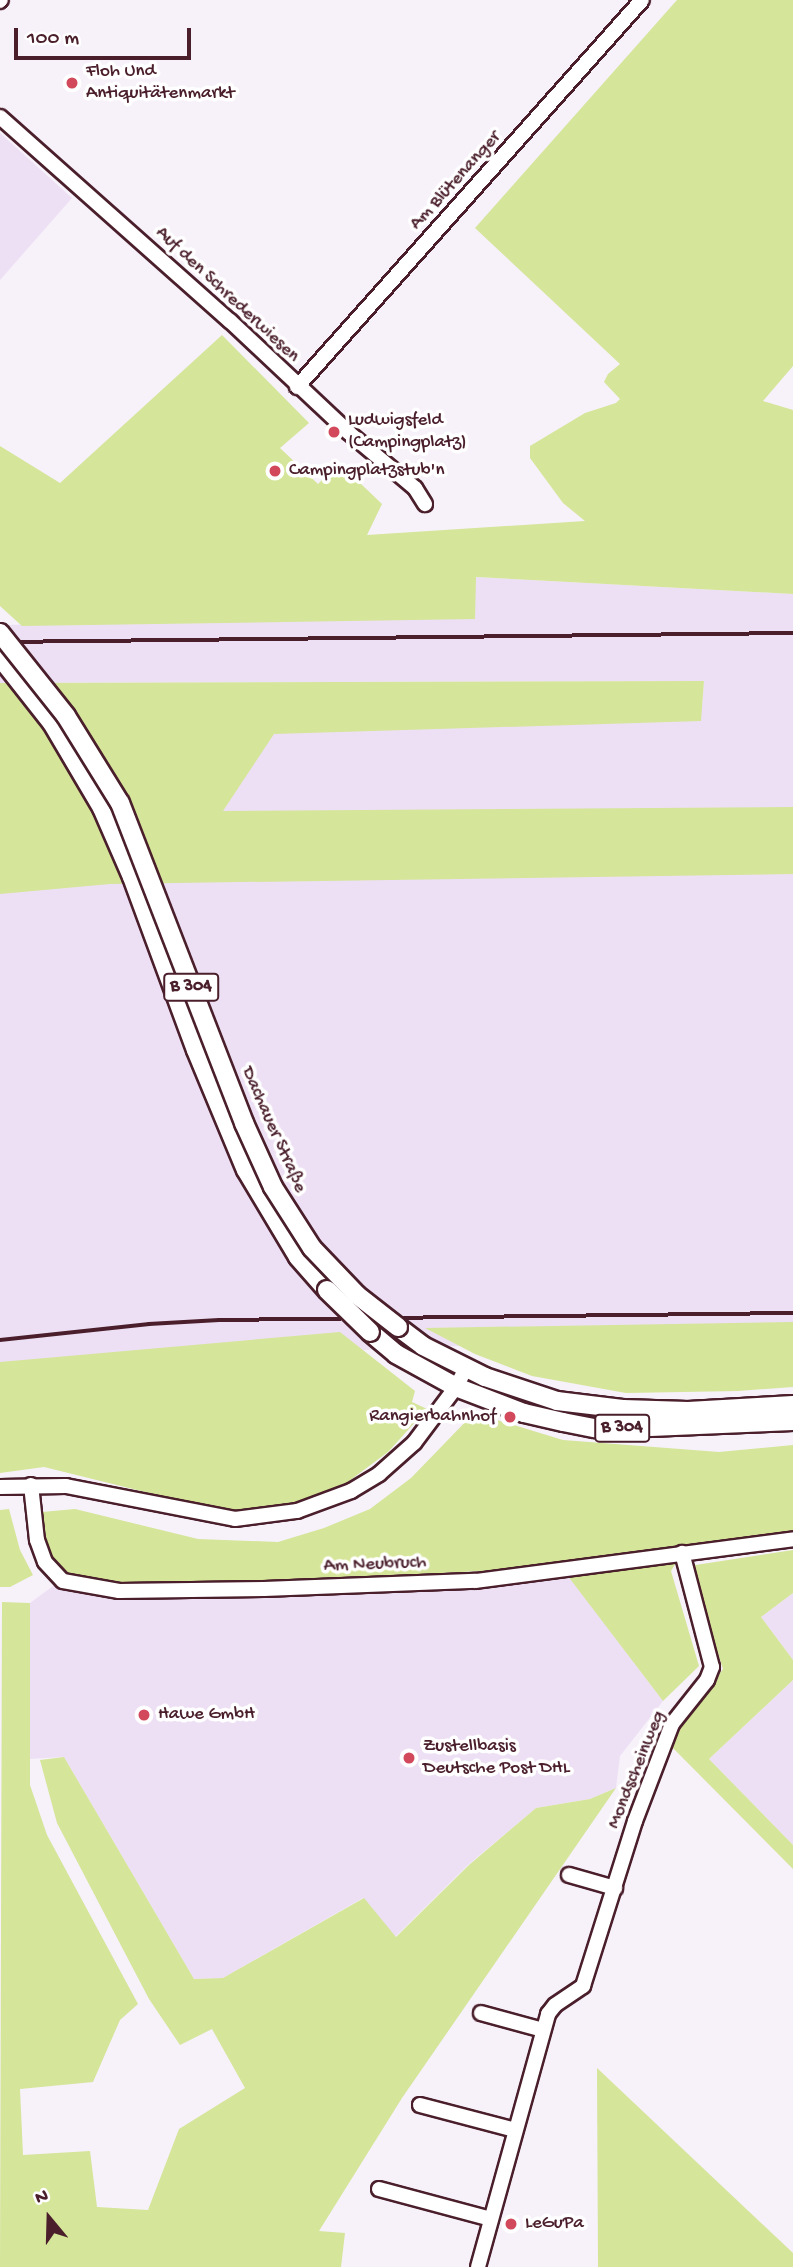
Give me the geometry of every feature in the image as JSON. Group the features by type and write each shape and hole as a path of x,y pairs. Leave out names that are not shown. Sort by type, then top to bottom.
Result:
{"main road":[{"name":"Dachauer Straße","path":"0,633 66,716 120,803 244,1123 273,1187 312,1248 357,1295 423,1346 499,1384 545,1398 590,1406 688,1411 793,1405"},
{"name":"Dachauer Straße","path":"0,657 52,723 102,808 132,877 196,1049 246,1170 267,1210 298,1257 335,1300 396,1354 456,1387 524,1413 594,1428 683,1427 793,1420"}],"street":[{"name":"Am Blütenanger","path":"297,387 642,0"},
{"name":"Auf den Schrederwiesen","path":"0,117 230,321 297,387 415,488 425,504"},
{"path":"0,1487 31,1485 103,1491 208,1516 235,1519 297,1511 351,1491 379,1474 414,1443 456,1387 466,1368"},
{"name":"Am Neubruch","path":"31,1485 37,1540 44,1562 63,1581 84,1587 119,1591 252,1590 476,1581 793,1539"},
{"name":"Mondscheinweg","path":"478,2267 543,2030 555,2005 583,1986 635,1821 672,1724 707,1680 712,1667 682,1553"},
{"path":"569,1875 615,1888"},
{"path":"481,2013 543,2030"},
{"path":"420,2105 515,2130"},
{"path":"379,2189 491,2219"}],"shaded area":[{"path":"0,133 72,198 0,280"},
{"path":"475,577 793,594 793,1331 277,1354 0,1377 0,868 222,811 256,719 702,707 704,681 0,683 0,625 475,618"},
{"path":"561,1566 663,1701 620,1756 616,1788 590,1799 536,1808 468,1865 395,1937 363,1898 223,1978 194,1979 64,1757 29,1759 30,1603 68,1575 86,1581 264,1582"},
{"path":"793,1593 793,1660 761,1617"},
{"path":"793,1680 793,1845 709,1759"}],"green space":[{"path":"677,0 793,0 793,366 763,401 793,410 793,594 476,577 475,619 22,626 0,606 0,446 60,483 222,335 309,423 280,448 318,484 339,463 382,504 367,535 585,521 563,503 530,458 530,446 585,413 616,403 620,399 604,382 608,374 620,364 475,228"},
{"path":"704,681 701,721 274,734 223,811 793,807 793,874 110,884 0,894 0,683"},
{"path":"793,1322 793,1387 626,1393 532,1376 475,1354 425,1328"},
{"path":"340,1332 415,1391 412,1402 427,1409 388,1452 345,1484 320,1497 253,1511 214,1509 44,1467 0,1473 0,1362"},
{"path":"474,1413 563,1440 719,1452 793,1445 793,1532 686,1546 671,1571 699,1666 663,1701 561,1567 264,1582 119,1584 86,1581 68,1575 50,1560 42,1512 75,1509 198,1539 278,1542 324,1528 370,1509 411,1478"},
{"path":"9,1509 20,1550 33,1575 10,1587 0,1587 0,1510"},
{"path":"793,1550 793,1593 761,1617 793,1660 793,1680 709,1759 793,1845 793,1869 668,1743 723,1669 689,1566"},
{"path":"2,1602 30,1603 30,1785 47,1835 138,2004 120,2020 93,2082 20,2089 23,2155 90,2151 97,2207 148,2210 179,2129 245,2088 212,2029 180,2045 149,1999 57,1823 40,1760 64,1757 194,1979 223,1978 364,1898 396,1937 469,1865 536,1808 590,1799 616,1788 402,2098 319,2231 345,2233 341,2267 0,2267"},
{"path":"597,2068 793,2253 793,2267 598,2267"}],"railway":[{"path":"0,642 793,633"},
{"path":"0,1340 149,1324 219,1320 793,1313"}],"place":[{"name":"Floh Und Antiquitätenmarkt","path":"72,83"},
{"name":"Ludwigsfeld (Campingplatz)","path":"334,432"},
{"name":"Campingplatzstub'n","path":"275,471"},
{"name":"Rangierbahnhof","path":"510,1417"},
{"name":"Hawe GmbH","path":"144,1715"},
{"name":"Zustellbasis Deutsche Post DHL","path":"409,1758"},
{"name":"LeGuPa","path":"511,2224"}]}
